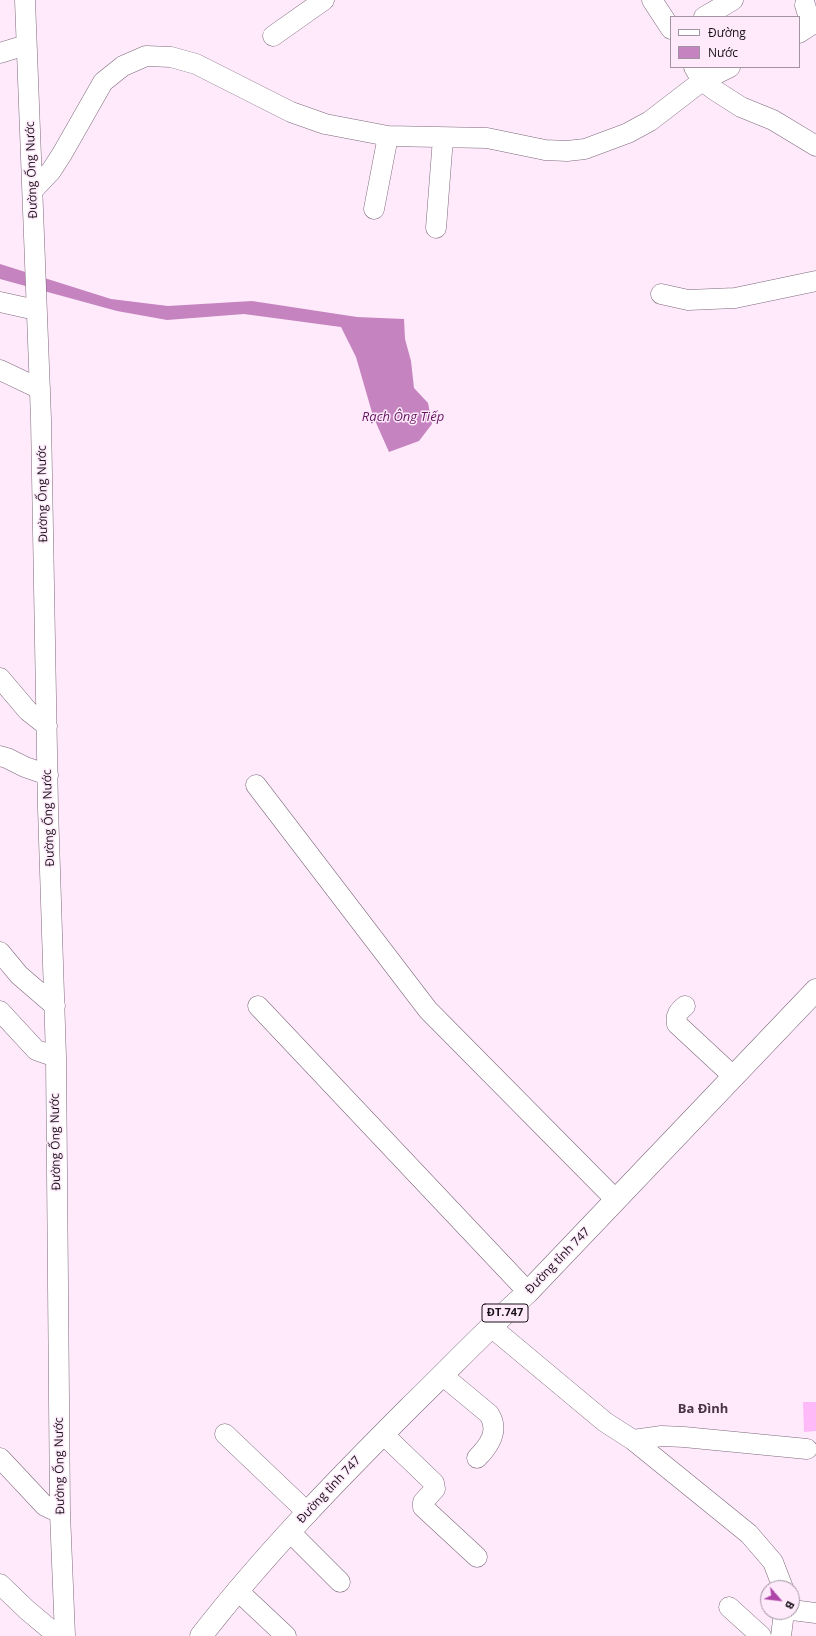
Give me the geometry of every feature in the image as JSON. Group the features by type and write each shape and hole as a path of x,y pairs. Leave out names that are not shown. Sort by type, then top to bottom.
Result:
{"main road":[{"name":"Đường tỉnh 747","path":"201,1636 237,1590 383,1434 490,1326 528,1292 816,990"}],"street":[{"name":"Đường Ống Nước","path":"25,0 33,190 34,265 40,389 48,774 55,1006 60,1513 65,1636"},
{"path":"272,36 324,0"},
{"path":"652,0 670,27"},
{"path":"706,16 733,0"},
{"path":"800,32 811,25 805,5"},
{"path":"0,53 26,45"},
{"path":"33,190 51,171 103,82 123,66 146,56 171,57 196,64 291,112 325,124 388,136 487,138 544,150 567,151 584,149 613,140 650,121 698,74 725,68"},
{"path":"698,74 741,107 773,120 816,146"},
{"path":"374,210 388,136"},
{"path":"436,228 443,138"},
{"path":"660,294 688,300 735,298 816,281"},
{"path":"0,302 36,301"},
{"path":"0,370 40,389"},
{"path":"0,678 28,711 47,726"},
{"path":"0,756 25,767 48,774"},
{"path":"256,785 428,1010 616,1200"},
{"path":"0,952 19,976 55,1006"},
{"path":"258,1006 528,1292"},
{"path":"685,1006 678,1012 676,1018 677,1024 733,1076"},
{"path":"0,1011 36,1050 56,1057"},
{"path":"490,1326 605,1422 632,1440 749,1534 773,1562 780,1580"},
{"path":"442,1375 489,1414 492,1420 493,1436 488,1446 477,1458"},
{"path":"225,1434 308,1513"},
{"path":"383,1434 434,1483 435,1489 423,1502 423,1507 477,1557"},
{"path":"632,1440 662,1436 684,1437 807,1449"},
{"path":"0,1458 45,1506 60,1513"},
{"path":"290,1532 340,1582"},
{"path":"0,1584 26,1610 58,1636"},
{"path":"237,1590 286,1636"},
{"path":"729,1607 761,1636"},
{"path":"800,1611 816,1613"},
{"path":"782,1636 783,1620"}],"water":[{"name":"Rạch Ông Tiếp","path":"0,264 111,299 168,306 252,301 357,317 404,319 405,339 411,361 414,388 428,403 432,424 419,441 389,452 373,416 356,357 341,327 244,314 167,320 117,311 0,279"}],"building":[{"path":"803,1402 816,1402 816,1431 804,1432"}],"district":[{"name":"Ba Đình","path":"703,1409"}]}
